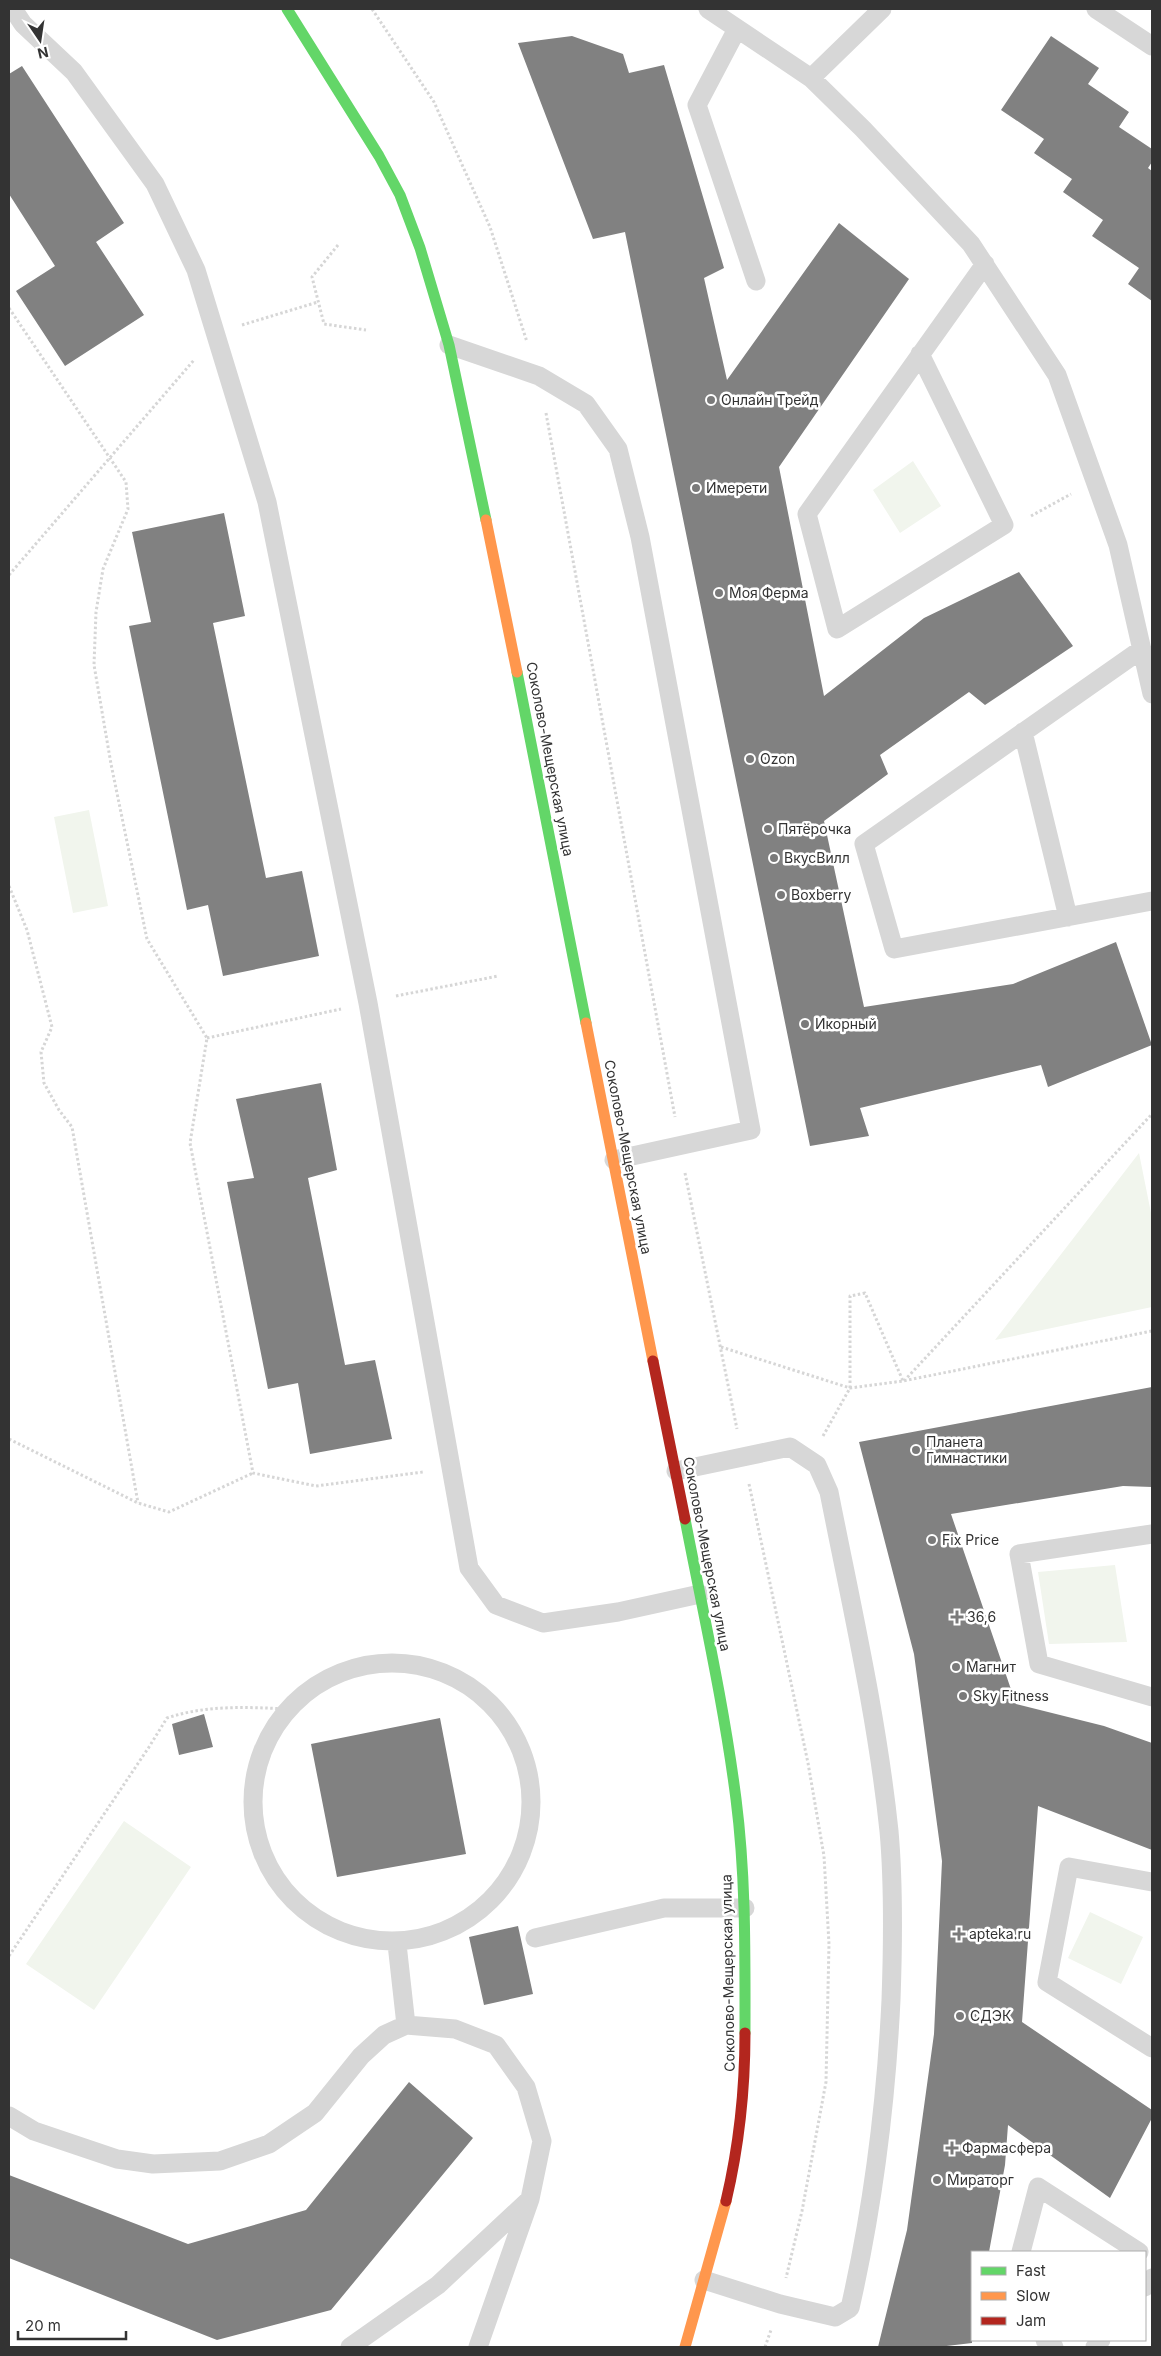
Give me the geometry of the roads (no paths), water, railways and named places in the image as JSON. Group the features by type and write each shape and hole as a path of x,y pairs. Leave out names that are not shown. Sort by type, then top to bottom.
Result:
{"street":[{"name":"Соколово-Мещерская улица","path":"287,9 379,156 400,195 420,248 449,345 470,438 676,1471 736,1799 745,1908 745,2079 733,2169 685,2347"}],"lane":[{"path":"12,9 23,24 74,72 154,184 196,270 267,502 368,1003 469,1568 496,1605 543,1623 618,1612 700,1594"},
{"path":"708,9 811,78 863,129 971,244 1056,375 1118,545 1152,694"},
{"path":"811,78 882,9"},
{"path":"1096,9 1152,46"},
{"path":"737,29 697,105 756,281"},
{"path":"920,354 1004,525 837,629 806,514 984,264"},
{"path":"449,345 539,376 586,404 618,449 640,538 751,1130 614,1160"},
{"path":"1142,649 864,844 894,949 1152,901"},
{"path":"1023,732 1068,917"},
{"path":"676,1471 790,1447 817,1465 829,1492 876,1728 888,1823 893,1940 887,2082 862,2256 850,2308 836,2317 780,2304 704,2280"},
{"path":"1152,1534 1019,1554 1038,1664 1152,1697"},
{"path":"398,1661 460,1678 507,1719 534,1786 527,1850 501,1894 428,1937 397,1944 346,1936 300,1910 271,1875 254,1830 251,1799 261,1751 287,1709 342,1670 398,1661"},
{"path":"1152,1882 1069,1867 1047,1982 1152,2045"},
{"path":"535,1938 664,1908 745,1908"},
{"path":"397,1944 406,2025"},
{"path":"9,2116 34,2131 117,2159 153,2164 220,2161 270,2144 315,2113 361,2056 384,2035 406,2025 455,2030 496,2045 526,2087 542,2141 530,2199 478,2347"},
{"path":"1021,2251 1038,2187 1137,2251"},
{"path":"350,2347 438,2285 530,2199"}],"place":[{"name":"Онлайн Трейд","path":"711,400"},
{"name":"Имерети","path":"696,488"},
{"name":"Моя Ферма","path":"719,593"},
{"name":"Ozon","path":"750,759"},
{"name":"Пятёрочка","path":"768,829"},
{"name":"ВкусВилл","path":"774,858"},
{"name":"Boxberry","path":"781,895"},
{"name":"Икорный","path":"805,1024"},
{"name":"Планета Гимнастики","path":"916,1450"},
{"name":"Fix Price","path":"932,1540"},
{"name":"36,6","path":"957,1617"},
{"name":"Магнит","path":"956,1667"},
{"name":"Sky Fitness","path":"963,1696"},
{"name":"apteka.ru","path":"959,1934"},
{"name":"СДЭК","path":"960,2016"},
{"name":"Фармасфера","path":"952,2148"},
{"name":"Мираторг","path":"937,2180"}]}
